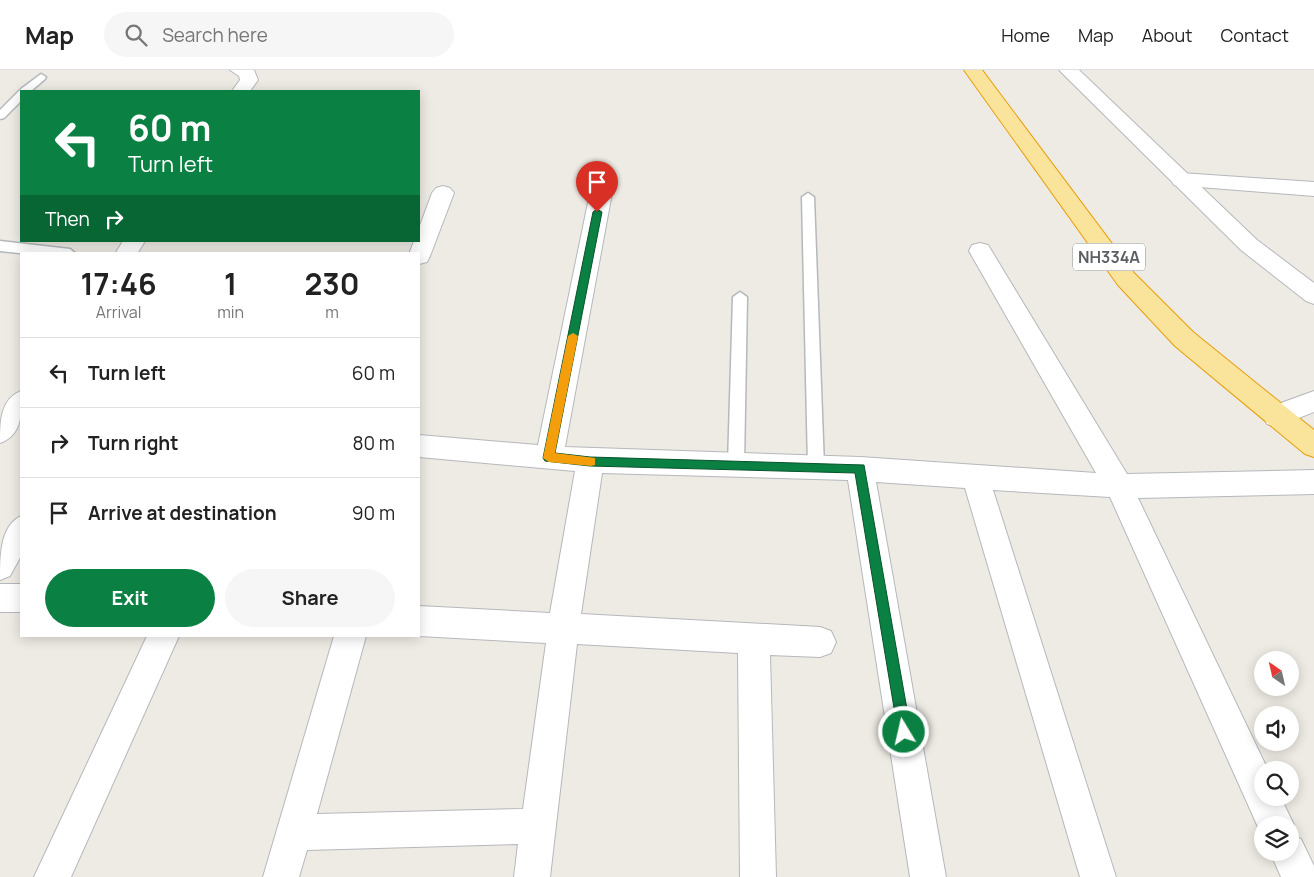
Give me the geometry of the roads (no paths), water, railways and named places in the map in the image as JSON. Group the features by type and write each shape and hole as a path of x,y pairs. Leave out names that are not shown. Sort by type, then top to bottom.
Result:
{"highway":[{"name":"NH334A","path":"973,70 1126,279 1184,339 1314,446"}],"street":[{"path":"239,70 247,73 249,80 242,90"},
{"path":"1068,70 1249,245 1314,295"},
{"path":"1181,180 1314,190"},
{"path":"420,253 443,193"},
{"path":"549,458 601,193"},
{"path":"980,251 1119,486 1254,778"},
{"path":"1276,416 1314,401"},
{"path":"420,446 590,461 860,468 1119,486 1314,482"},
{"path":"532,877 563,628 590,461"},
{"path":"860,468 928,877"},
{"path":"975,476 1098,877"},
{"path":"0,566 20,531"},
{"path":"0,598 20,598"},
{"path":"420,621 820,642"},
{"path":"52,877 163,637"},
{"path":"281,877 350,637"},
{"path":"754,639 758,877"},
{"path":"294,832 539,826"},
{"path":"1292,861 1300,877"}],"lane":[{"path":"26,90 40,77"},
{"path":"0,116 20,96"},
{"path":"808,197 816,467"},
{"path":"0,246 52,252"},
{"path":"736,465 740,297"}]}
